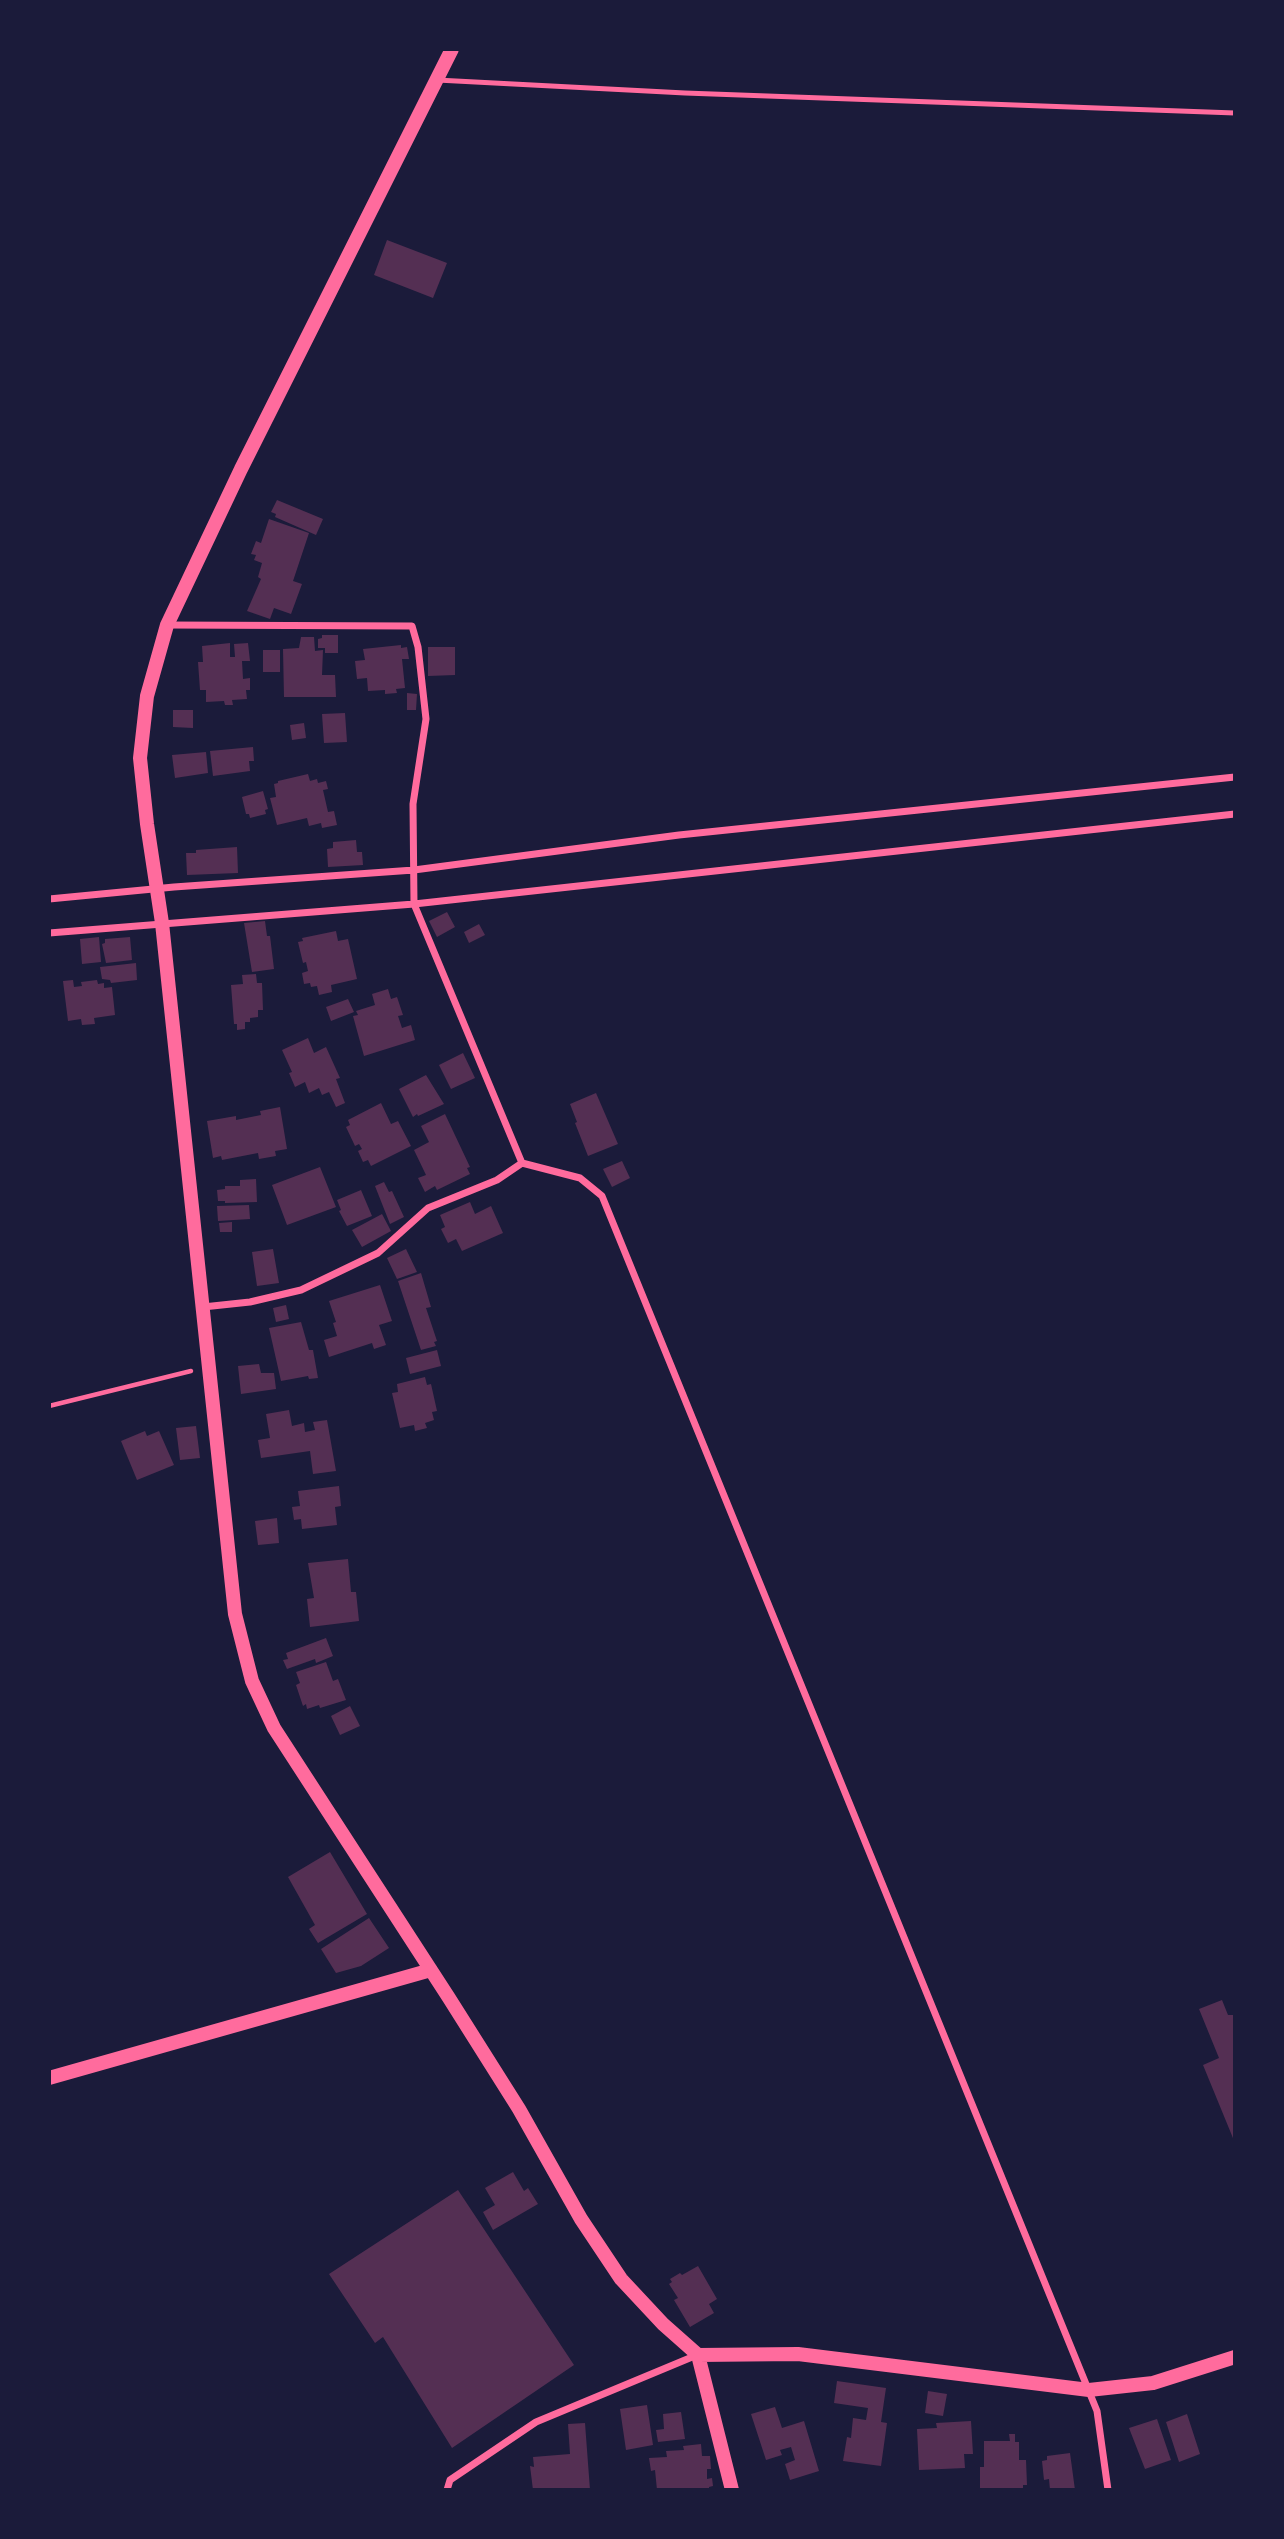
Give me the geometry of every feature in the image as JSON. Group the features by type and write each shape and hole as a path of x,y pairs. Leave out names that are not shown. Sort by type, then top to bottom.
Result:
{"main road":[{"path":"452,49 241,469 167,625 147,696 140,758 162,923 234,1614 252,1681 274,1728 519,2109 581,2219 621,2279 663,2324 698,2355 732,2490"},
{"path":"49,2078 431,1970"},
{"path":"698,2355 798,2354 1089,2390 1153,2383 1235,2357"}],"street":[{"path":"167,625 412,625 418,647 426,719 413,804 414,904 522,1163"},
{"path":"49,900 156,889 414,870 679,835 1235,777"},
{"path":"49,933 414,904 1235,814"},
{"path":"203,1307 250,1302 301,1290 378,1253 428,1208 497,1180 522,1163 580,1178 602,1196 1089,2390 1097,2411 1108,2490"},
{"path":"447,2490 450,2480 536,2422 698,2355"}],"lane":[{"path":"437,80 671,92 1235,113"}],"path":[{"path":"49,1406 209,1367"}],"building":[{"path":"387,240 447,263 433,298 374,275"},
{"path":"277,500 323,519 316,535 275,517 276,514 271,512"},
{"path":"269,519 309,533 293,581 302,584 291,614 274,608 270,619 247,611 261,579 258,577 262,563 254,560 256,555 251,554 256,541 261,543"},
{"path":"322,635 338,635 338,653 325,653 325,648 318,648 318,639 322,638"},
{"path":"301,637 314,637 315,651 323,650 322,675 335,675 336,697 284,697 283,649 299,648"},
{"path":"230,643 230,657 235,657 234,644 248,643 250,661 242,661 243,679 250,678 250,690 246,690 247,699 232,700 233,705 225,705 224,701 206,702 206,690 200,690 198,662 203,662 202,646"},
{"path":"401,645 401,648 407,647 409,659 402,659 405,688 396,689 397,693 385,694 385,690 368,691 367,678 357,679 355,661 365,660 363,649"},
{"path":"428,647 455,647 455,675 428,676"},
{"path":"263,650 280,650 280,672 263,672"},
{"path":"407,693 417,694 416,710 407,710"},
{"path":"173,710 193,710 193,728 173,727"},
{"path":"345,713 347,742 324,743 322,714"},
{"path":"304,723 306,738 292,740 290,725"},
{"path":"253,747 254,761 249,761 250,771 213,776 210,751"},
{"path":"206,752 208,773 175,778 172,755"},
{"path":"308,774 310,781 326,781 328,789 323,790 328,812 334,811 337,825 322,828 321,823 309,826 307,818 277,825 270,798 276,797 274,784"},
{"path":"263,791 268,809 265,810 266,814 250,818 249,814 246,814 242,797"},
{"path":"356,840 357,852 362,852 363,865 328,867 327,849 333,848 333,842"},
{"path":"237,847 238,873 187,875 186,853"},
{"path":"447,912 455,927 437,937 429,921"},
{"path":"265,921 267,936 270,936 274,969 252,972 244,923"},
{"path":"479,924 485,935 469,943 464,932"},
{"path":"336,931 338,941 348,939 357,979 331,985 332,992 319,995 317,986 304,984 302,973 308,971 306,962 303,963 298,942 303,941 302,938"},
{"path":"99,937 101,962 82,964 80,939"},
{"path":"130,937 132,960 106,963 102,944 105,939"},
{"path":"136,963 137,980 111,983 110,980 102,979 100,967"},
{"path":"256,974 257,983 262,983 263,1010 258,1010 258,1017 245,1022 245,1029 237,1030 237,1024 234,1024 231,985 243,984 242,975"},
{"path":"73,980 74,987 82,986 81,982 97,980 98,984 104,983 104,988 112,987 115,1015 94,1018 95,1024 82,1025 81,1019 68,1021 63,981"},
{"path":"388,989 391,999 397,997 403,1015 398,1016 402,1028 411,1025 415,1040 364,1056 353,1016 358,1015 356,1011 375,1005 372,994"},
{"path":"348,999 354,1012 331,1021 326,1007"},
{"path":"308,1038 314,1053 326,1047 340,1078 336,1079 345,1103 336,1107 329,1092 322,1095 319,1088 309,1093 305,1082 295,1087 289,1073 292,1072 282,1050"},
{"path":"463,1053 475,1078 451,1089 439,1065"},
{"path":"426,1075 444,1104 413,1117 399,1089"},
{"path":"596,1093 618,1144 588,1156 570,1104"},
{"path":"381,1103 391,1124 398,1121 411,1146 371,1166 368,1160 363,1162 358,1151 362,1149 359,1144 355,1146 346,1127 350,1125 348,1120"},
{"path":"280,1107 287,1149 275,1151 276,1156 259,1159 258,1153 222,1160 221,1156 213,1158 207,1121 236,1116 236,1120 261,1115 260,1111"},
{"path":"445,1114 470,1167 467,1168 470,1174 437,1190 435,1186 425,1192 418,1178 426,1175 414,1150 429,1142 421,1126"},
{"path":"622,1161 630,1178 612,1187 603,1169"},
{"path":"320,1167 336,1207 287,1225 272,1185"},
{"path":"256,1179 257,1202 218,1201 217,1190 225,1189 225,1186 240,1186 240,1180"},
{"path":"384,1182 389,1192 392,1191 404,1217 390,1224 375,1186"},
{"path":"361,1190 372,1216 347,1226 337,1200"},
{"path":"470,1202 475,1214 491,1206 503,1233 462,1251 456,1239 448,1243 441,1229 445,1227 440,1215"},
{"path":"249,1205 250,1219 218,1221 217,1206"},
{"path":"382,1214 391,1231 362,1247 352,1230"},
{"path":"232,1222 232,1232 220,1232 219,1223"},
{"path":"273,1249 279,1283 257,1286 252,1252"},
{"path":"406,1249 417,1272 397,1279 387,1258"},
{"path":"421,1273 431,1307 426,1308 437,1341 434,1342 436,1346 421,1350 398,1281"},
{"path":"380,1285 392,1321 379,1325 386,1345 374,1349 372,1343 329,1357 324,1340 337,1336 333,1323 336,1322 329,1301"},
{"path":"286,1305 289,1319 276,1322 273,1308"},
{"path":"301,1322 309,1350 313,1350 318,1378 309,1379 308,1376 281,1381 269,1328"},
{"path":"437,1350 441,1366 410,1374 406,1358"},
{"path":"259,1364 261,1373 274,1373 276,1389 241,1394 238,1366"},
{"path":"425,1377 427,1385 431,1384 437,1411 432,1412 434,1420 425,1423 427,1428 415,1431 414,1425 400,1428 392,1393 398,1392 397,1384"},
{"path":"289,1410 292,1426 304,1423 305,1432 315,1430 313,1422 327,1420 336,1471 313,1474 310,1451 261,1458 258,1440 270,1438 266,1414"},
{"path":"196,1426 200,1458 180,1460 176,1428"},
{"path":"145,1431 147,1436 159,1431 174,1465 137,1480 121,1441"},
{"path":"339,1486 341,1506 335,1507 337,1525 302,1529 301,1519 294,1520 292,1507 300,1506 298,1491"},
{"path":"277,1518 279,1543 258,1545 255,1521"},
{"path":"348,1559 351,1592 356,1592 359,1621 310,1627 307,1599 314,1598 308,1563"},
{"path":"326,1638 333,1656 316,1663 315,1659 287,1669 283,1660 288,1659 286,1653"},
{"path":"326,1662 333,1681 338,1679 346,1700 307,1709 306,1704 303,1706 296,1685 300,1683 296,1672"},
{"path":"350,1706 360,1726 340,1735 331,1716"},
{"path":"330,1852 367,1914 318,1943 309,1929 315,1925 288,1877"},
{"path":"369,1918 389,1948 361,1966 336,1973 321,1949"},
{"path":"1222,2000 1228,2015 1235,2015 1235,2143 1203,2065 1219,2058 1199,2009"},
{"path":"513,2172 524,2191 528,2188 538,2204 493,2230 483,2212 495,2205 485,2188"},
{"path":"458,2190 574,2365 452,2448 383,2337 375,2343 329,2274"},
{"path":"698,2266 717,2299 709,2304 714,2313 690,2327 674,2300 678,2298 669,2284 672,2282 670,2279"},
{"path":"837,2381 886,2388 881,2422 887,2423 881,2466 843,2461 847,2437 851,2438 853,2418 866,2420 868,2408 834,2403"},
{"path":"928,2391 947,2394 943,2416 925,2413"},
{"path":"647,2405 653,2445 626,2450 620,2409"},
{"path":"775,2407 782,2428 804,2421 819,2471 790,2480 785,2464 795,2460 791,2447 780,2450 782,2455 766,2460 751,2414"},
{"path":"681,2412 685,2439 658,2442 656,2430 664,2429 663,2414"},
{"path":"1187,2414 1200,2454 1179,2462 1166,2422"},
{"path":"1157,2419 1171,2460 1145,2469 1129,2428"},
{"path":"971,2421 973,2454 964,2454 965,2468 919,2470 917,2429 937,2428 936,2423"},
{"path":"585,2423 590,2490 533,2490 530,2466 534,2467 533,2457 570,2454 568,2424"},
{"path":"1009,2434 1015,2434 1015,2442 1019,2442 1019,2460 1026,2460 1027,2485 1023,2485 1023,2490 980,2490 980,2467 984,2467 984,2441 1010,2441"},
{"path":"701,2444 702,2456 710,2456 711,2469 707,2469 707,2479 712,2478 713,2486 709,2487 709,2490 657,2490 655,2470 651,2471 649,2458 667,2457 666,2451 684,2450 683,2446"},
{"path":"1070,2453 1075,2490 1050,2490 1049,2479 1044,2480 1042,2461 1047,2460 1047,2456"}]}
